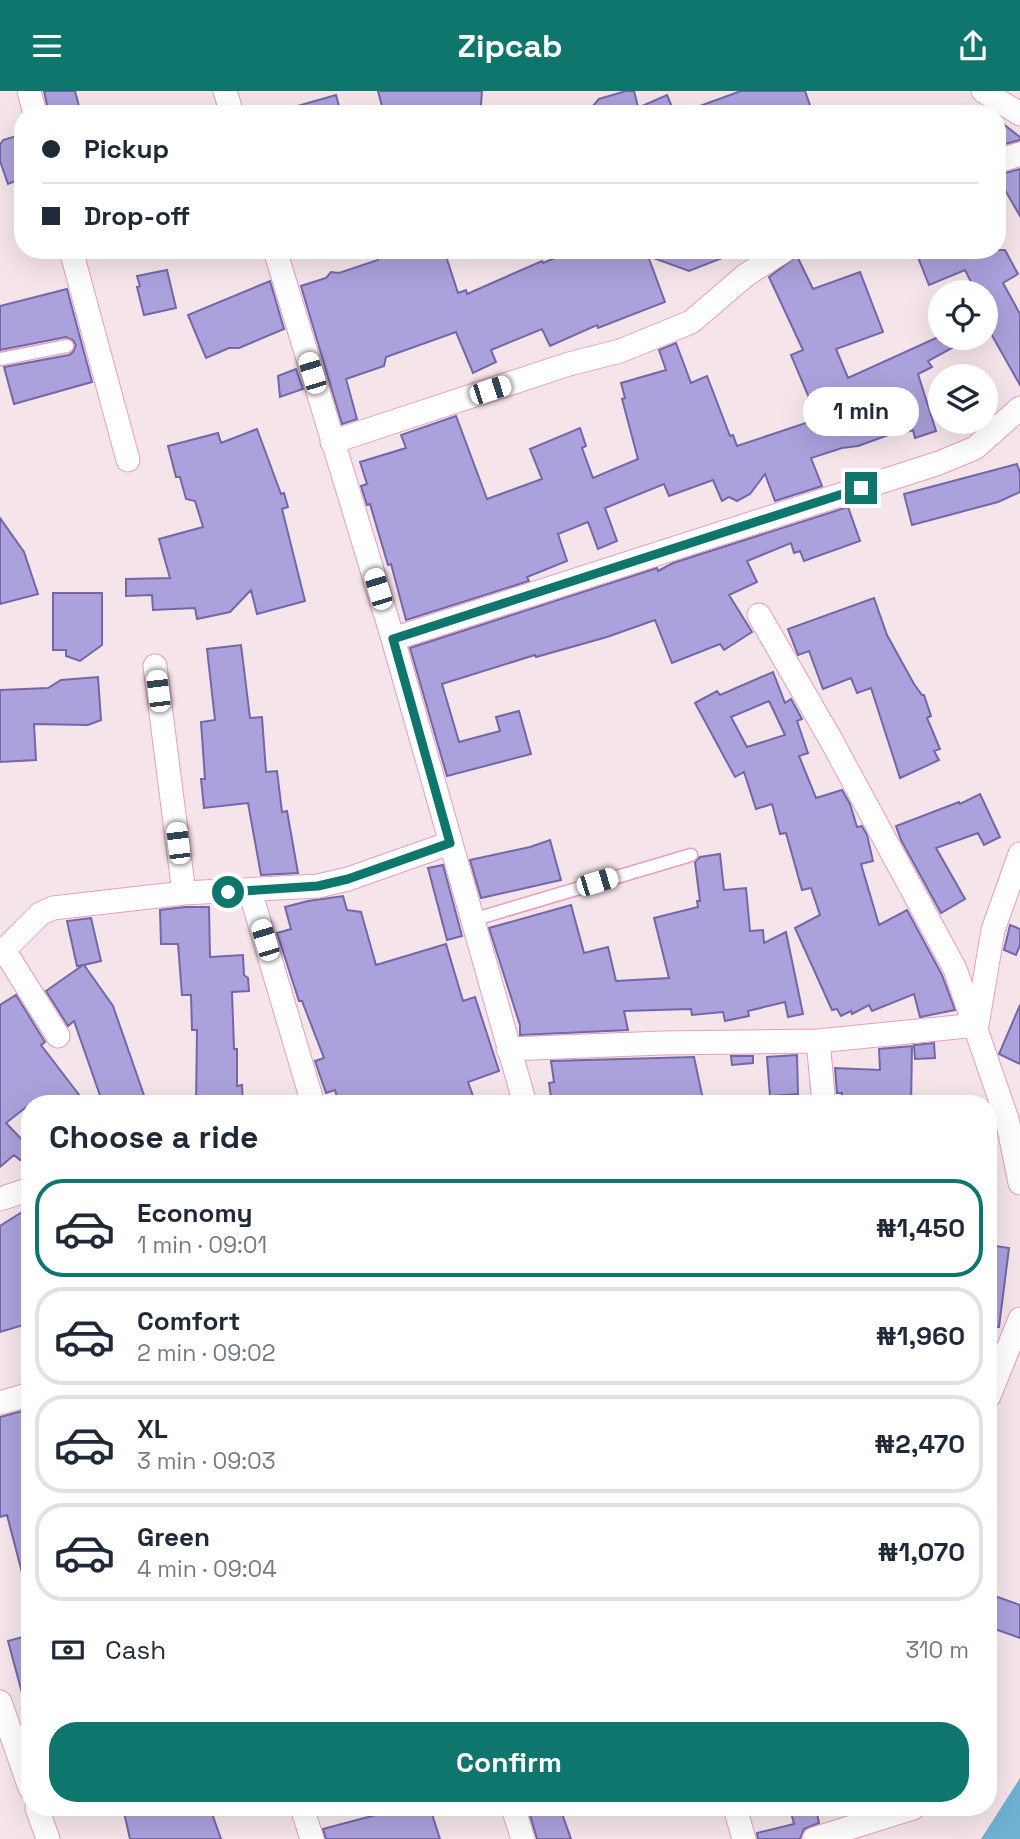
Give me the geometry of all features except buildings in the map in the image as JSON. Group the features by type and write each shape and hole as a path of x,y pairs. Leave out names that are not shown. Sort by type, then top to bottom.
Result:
{"street":[{"path":"984,91 1006,105"},
{"path":"73,259 128,460"},
{"path":"278,259 393,639 522,1095"},
{"path":"332,442 569,364 620,351 691,322 746,275 771,259"},
{"path":"393,639 939,463 975,448 1020,408"},
{"path":"759,615 831,740 955,969 1007,1119 1020,1183"},
{"path":"155,666 184,893"},
{"path":"58,1036 2,952 40,914 53,908 184,893 318,886 348,879 450,843"},
{"path":"976,1025 993,930 1020,854"},
{"path":"250,891 310,1095"},
{"path":"508,1049 818,1041 976,1025"},
{"path":"818,1041 823,1095"},
{"path":"0,1199 21,1192"},
{"path":"997,1376 1020,1319"},
{"path":"0,1403 21,1397"},
{"path":"0,1702 21,1762"},
{"path":"40,1816 48,1839"},
{"path":"305,1816 312,1839"},
{"path":"516,1816 523,1839"},
{"path":"737,1816 744,1839"},
{"path":"814,1839 887,1816"}],"lane":[{"path":"0,359 67,346"},
{"path":"472,920 691,855"}],"water":[{"path":"1020,1778 1020,1839 981,1839"}],"route":[{"path":"228,892 318,886 348,879 450,843 393,639 861,488"}]}
